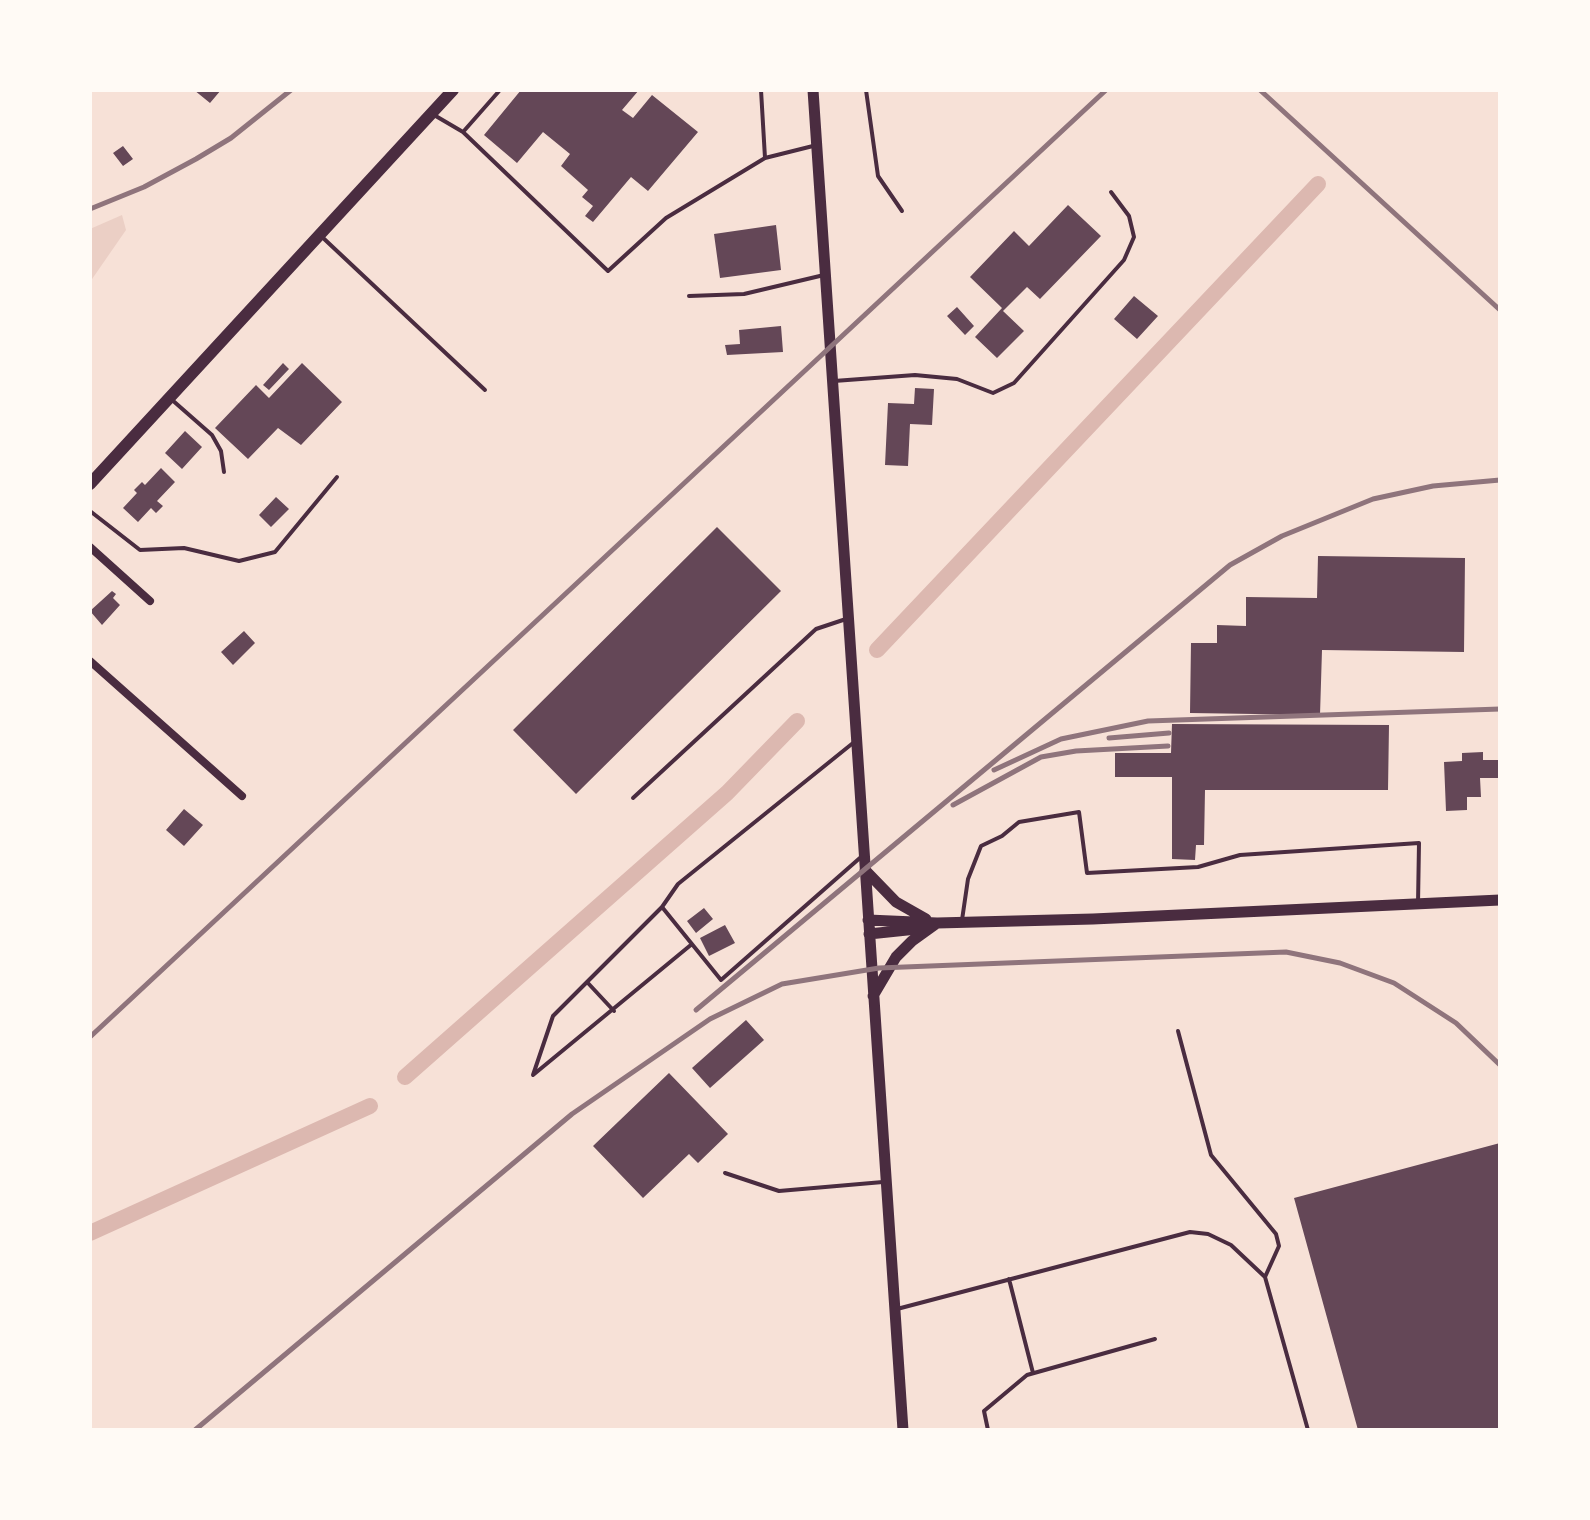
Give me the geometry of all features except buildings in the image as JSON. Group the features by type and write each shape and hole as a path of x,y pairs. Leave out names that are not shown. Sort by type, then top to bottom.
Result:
{"main road":[{"path":"90,484 453,90"}],"street":[{"path":"813,90 862,856 903,1430"},
{"path":"90,547 150,601"},
{"path":"90,661 242,796"},
{"path":"864,870 896,902 937,923"},
{"path":"868,920 961,923 1500,900"},
{"path":"869,934 918,931 937,923"},
{"path":"873,997 896,957 937,923"}],"lane":[{"path":"463,132 500,90"},
{"path":"761,90 765,158"},
{"path":"866,90 878,176 902,211"},
{"path":"432,114 463,132 608,271 666,218 765,158 817,145"},
{"path":"832,381 915,375 957,379 993,393 1014,383 1124,260 1134,237 1129,216 1111,192"},
{"path":"320,235 485,390"},
{"path":"689,296 744,294 826,274"},
{"path":"170,397 212,435 221,451 224,472"},
{"path":"90,511 140,550 184,548 239,561 275,552 337,477"},
{"path":"633,798 816,629 848,618"},
{"path":"692,944 533,1075 553,1016 662,907 678,884 855,741"},
{"path":"961,923 968,879 981,846 1002,836 1019,822 1079,812 1087,873 1198,867 1240,855 1419,843 1418,904"},
{"path":"662,907 721,980 862,856"},
{"path":"587,982 614,1011"},
{"path":"1178,1031 1211,1155 1276,1234 1279,1246 1265,1277"},
{"path":"725,1173 779,1191 886,1182"},
{"path":"895,1309 1190,1232 1208,1234 1231,1245 1265,1277 1308,1430"},
{"path":"1009,1279 1033,1373"},
{"path":"988,1430 984,1411 1033,1373 1155,1339"}],"shaded area":[{"path":"122,215 126,230 90,282 90,229"}],"waterway":[{"path":"877,650 1318,184"},
{"path":"405,1077 727,793 797,721"},
{"path":"90,1233 370,1106"}],"railway":[{"path":"90,209 144,187 196,159 231,138 291,90"},
{"path":"90,1037 1106,90"},
{"path":"1260,90 1500,310"},
{"path":"696,1010 1230,565 1282,536 1373,499 1433,486 1500,480"},
{"path":"994,770 1061,739 1148,721 1500,709"},
{"path":"1109,738 1169,733"},
{"path":"953,805 1041,757 1076,751 1168,746"},
{"path":"195,1430 572,1114 710,1019 782,984 879,968 1286,952 1340,963 1394,983 1456,1023 1500,1065"}]}
